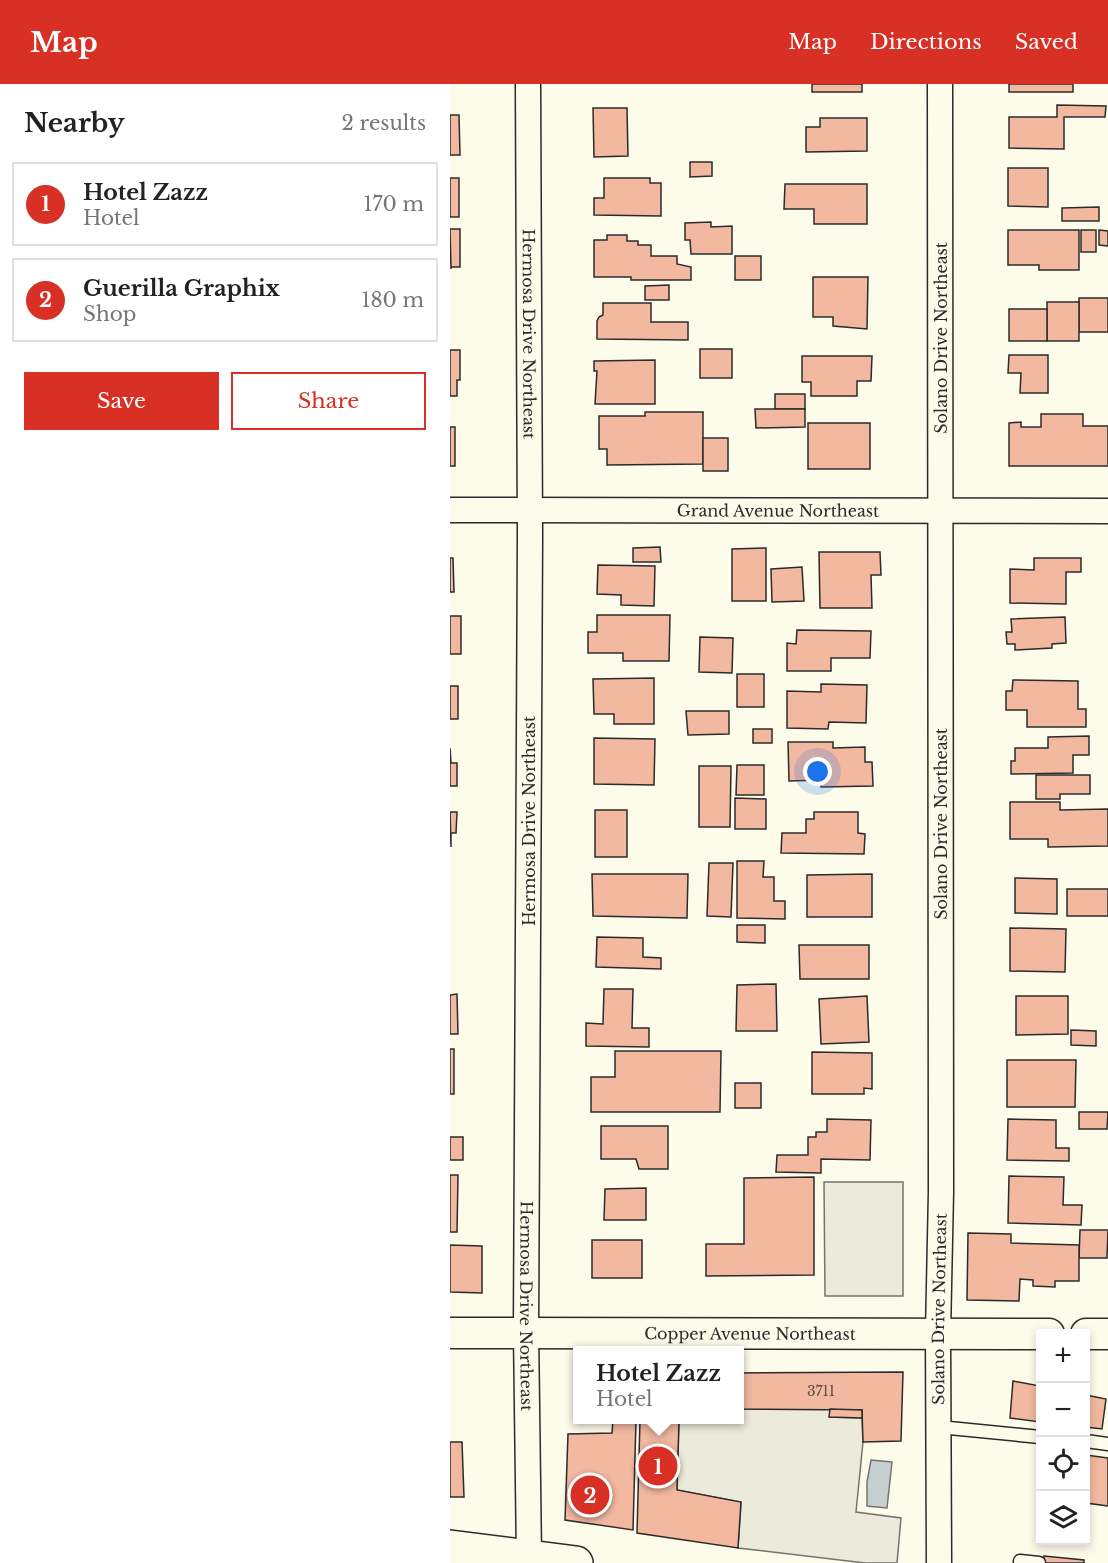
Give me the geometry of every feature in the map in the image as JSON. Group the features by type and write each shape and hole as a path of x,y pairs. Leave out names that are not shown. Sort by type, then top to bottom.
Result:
{"main road":[{"path":"450,1547 576,1563"}],"street":[{"name":"Hermosa Drive Northeast","path":"528,84 530,510 526,1332 529,1558"},
{"name":"Solano Drive Northeast","path":"939,1563 940,84"},
{"name":"Grand Avenue Northeast","path":"450,510 1108,511"},
{"name":"Copper Avenue Northeast","path":"450,1333 1036,1334"},
{"path":"1090,1334 1108,1334"}],"lane":[{"path":"939,1427 1036,1437"},
{"path":"1090,1442 1108,1444"},
{"path":"1020,1561 1039,1563"}],"shaded area":[{"path":"824,1182 903,1182 903,1296 825,1296"},
{"path":"744,1409 830,1409 830,1417 862,1418 863,1442 856,1512 901,1518 897,1563 865,1563 738,1548 741,1502 677,1490 679,1424 744,1424"},
{"path":"871,1460 892,1462 887,1508 867,1506 867,1482"}],"building":[{"path":"812,84 862,84 862,92 812,92"},
{"path":"1009,84 1073,84 1073,92 1009,92"},
{"path":"1057,105 1106,106 1105,117 1064,117 1064,149 1009,148 1009,117 1057,117"},
{"path":"593,108 627,108 628,156 594,157"},
{"path":"450,115 459,115 460,155 450,155"},
{"path":"820,118 867,118 867,151 806,152 806,127 820,127"},
{"path":"690,162 712,162 712,176 690,177"},
{"path":"1008,168 1048,168 1048,207 1008,206"},
{"path":"450,178 459,178 459,217 450,217"},
{"path":"604,178 650,178 650,183 661,183 661,216 594,215 594,198 604,198"},
{"path":"785,184 867,184 867,224 814,224 814,209 784,209"},
{"path":"1099,207 1099,221 1062,221 1062,208"},
{"path":"711,222 711,227 732,226 732,254 691,254 690,240 685,240 685,223"},
{"path":"450,229 460,229 460,267 451,267 451,269"},
{"path":"1008,230 1079,230 1079,270 1039,270 1039,265 1008,265"},
{"path":"1081,230 1096,230 1096,252 1081,252"},
{"path":"1099,230 1108,231 1108,246 1099,245"},
{"path":"607,235 627,235 627,241 638,241 638,245 651,245 651,256 677,256 677,264 691,267 691,280 631,280 631,277 594,277 594,240 607,240"},
{"path":"735,256 761,256 761,280 735,280"},
{"path":"813,277 868,277 867,329 833,326 833,317 813,317"},
{"path":"669,285 669,300 645,300 645,286"},
{"path":"1079,298 1108,298 1108,332 1079,332"},
{"path":"1047,302 1079,302 1079,341 1047,341"},
{"path":"603,303 651,303 651,322 688,322 688,340 597,339 597,321 603,315"},
{"path":"1009,309 1047,309 1047,341 1009,341"},
{"path":"700,349 732,349 732,378 700,378"},
{"path":"450,350 460,350 460,380 457,380 457,396 450,396"},
{"path":"1009,355 1048,355 1048,393 1020,393 1021,373 1008,373"},
{"path":"802,356 872,356 871,381 857,381 857,396 811,396 811,382 802,382"},
{"path":"655,360 655,404 595,404 597,371 594,371 594,361"},
{"path":"775,394 805,394 805,409 775,409"},
{"path":"755,409 805,409 805,427 756,428"},
{"path":"645,412 703,412 703,464 607,465 607,449 599,449 599,416 645,416"},
{"path":"1041,414 1083,414 1083,426 1108,426 1108,466 1009,466 1009,423 1021,422 1021,427 1041,427"},
{"path":"808,423 870,423 870,469 808,469"},
{"path":"450,427 455,427 455,466 450,466"},
{"path":"703,438 728,438 728,471 703,471"},
{"path":"660,547 661,562 633,562 633,548"},
{"path":"766,548 766,601 732,601 732,549"},
{"path":"819,552 880,552 881,575 871,575 872,608 820,608"},
{"path":"450,558 453,558 454,592 450,592"},
{"path":"1034,558 1081,558 1081,572 1066,572 1066,604 1010,603 1010,569 1034,570"},
{"path":"598,565 655,566 654,606 621,605 621,595 597,594"},
{"path":"802,567 804,601 772,602 771,569"},
{"path":"597,615 670,615 669,661 623,661 623,653 588,653 588,632 597,632"},
{"path":"450,616 461,616 461,654 450,654"},
{"path":"1065,617 1066,643 1052,644 1052,648 1015,650 1015,644 1007,644 1006,632 1012,632 1011,619"},
{"path":"797,630 871,631 870,658 831,658 831,671 787,671 787,643 796,644"},
{"path":"700,637 733,638 732,673 699,672"},
{"path":"737,674 764,674 764,707 737,707"},
{"path":"654,678 654,724 614,724 614,714 594,714 593,679"},
{"path":"1013,680 1078,681 1078,709 1086,709 1086,727 1027,727 1027,710 1006,710 1006,691 1012,691"},
{"path":"821,684 867,685 866,723 829,722 828,729 787,728 787,691 821,692"},
{"path":"450,686 458,686 458,719 450,719"},
{"path":"686,711 729,711 729,734 688,735"},
{"path":"753,729 772,729 772,743 753,743"},
{"path":"1089,736 1089,755 1073,755 1073,773 1011,774 1011,761 1015,761 1015,748 1048,748 1048,737"},
{"path":"594,738 655,739 654,785 594,784"},
{"path":"788,742 833,742 833,748 865,747 865,762 872,762 873,786 821,787 821,780 789,781"},
{"path":"450,748 451,763 457,763 457,786 450,786"},
{"path":"737,765 764,765 764,795 736,795"},
{"path":"699,766 731,766 730,827 699,827"},
{"path":"1036,775 1090,775 1090,794 1060,794 1060,799 1036,799"},
{"path":"735,798 766,799 766,829 735,829"},
{"path":"1010,802 1060,802 1060,810 1108,809 1108,846 1048,847 1048,839 1010,839"},
{"path":"595,810 627,810 627,857 595,857"},
{"path":"450,812 457,812 456,833 451,833 451,847"},
{"path":"814,812 858,812 858,833 865,834 864,854 781,853 782,833 806,833 806,819 814,819"},
{"path":"737,861 764,861 763,877 774,877 774,901 785,901 785,919 737,918"},
{"path":"709,863 733,863 731,917 707,916"},
{"path":"592,874 688,874 687,918 593,916"},
{"path":"872,874 872,917 807,917 807,875"},
{"path":"1015,878 1057,879 1057,914 1015,913"},
{"path":"1067,889 1108,889 1108,916 1067,916"},
{"path":"737,925 765,925 765,943 737,942"},
{"path":"1010,928 1066,929 1065,972 1010,971"},
{"path":"597,937 643,938 643,957 661,958 661,969 596,967"},
{"path":"799,945 869,945 869,979 800,979"},
{"path":"776,984 777,1031 736,1031 737,985"},
{"path":"604,989 633,989 632,1028 649,1028 649,1047 586,1046 586,1023 603,1024"},
{"path":"457,994 458,1034 450,1034 450,995"},
{"path":"867,996 869,1042 821,1044 819,999"},
{"path":"1016,996 1068,996 1068,1034 1016,1035"},
{"path":"1071,1030 1096,1031 1096,1046 1071,1045"},
{"path":"450,1049 454,1049 454,1094 450,1094"},
{"path":"615,1051 721,1051 720,1112 591,1112 591,1077 615,1077"},
{"path":"812,1052 872,1053 872,1089 864,1088 864,1094 812,1094"},
{"path":"1007,1060 1076,1060 1075,1107 1007,1107"},
{"path":"735,1083 761,1083 761,1108 735,1108"},
{"path":"1079,1112 1108,1112 1107,1129 1079,1129"},
{"path":"827,1119 871,1120 870,1160 821,1159 821,1173 776,1172 777,1155 808,1155 808,1137 816,1137 816,1132 827,1132"},
{"path":"1008,1119 1056,1120 1056,1148 1069,1148 1069,1161 1007,1160"},
{"path":"601,1126 668,1126 668,1169 639,1169 636,1159 601,1159"},
{"path":"450,1137 463,1137 463,1160 450,1160"},
{"path":"450,1175 458,1175 457,1232 450,1232"},
{"path":"1009,1176 1064,1177 1063,1205 1082,1205 1081,1225 1008,1223"},
{"path":"814,1177 814,1275 706,1276 706,1244 744,1244 744,1178"},
{"path":"646,1188 646,1220 604,1220 605,1189"},
{"path":"1080,1230 1108,1230 1107,1258 1079,1258"},
{"path":"968,1233 1011,1234 1011,1243 1079,1245 1079,1281 1055,1281 1055,1287 1033,1286 1033,1280 1020,1279 1019,1301 967,1300"},
{"path":"592,1240 642,1240 642,1278 592,1278"},
{"path":"450,1245 482,1246 482,1293 450,1292"},
{"path":"903,1372 901,1441 863,1442 862,1410 744,1409 744,1373"},
{"path":"1013,1381 1036,1385 1036,1421 1010,1418"},
{"path":"1090,1396 1106,1399 1102,1429 1090,1428"},
{"path":"830,1409 862,1410 862,1418 829,1417"},
{"path":"613,1424 636,1424 633,1530 565,1520 568,1434 612,1433"},
{"path":"640,1424 679,1424 677,1490 741,1502 738,1548 637,1533"},
{"path":"450,1442 462,1442 464,1497 450,1497"},
{"path":"1090,1456 1108,1458 1108,1506 1090,1504"},
{"path":"1044,1556 1084,1560 1084,1563 1043,1563"}],"place":[{"name":"Hotel Zazz","path":"658,1466"},
{"name":"Guerilla Graphix","path":"590,1495"}]}
